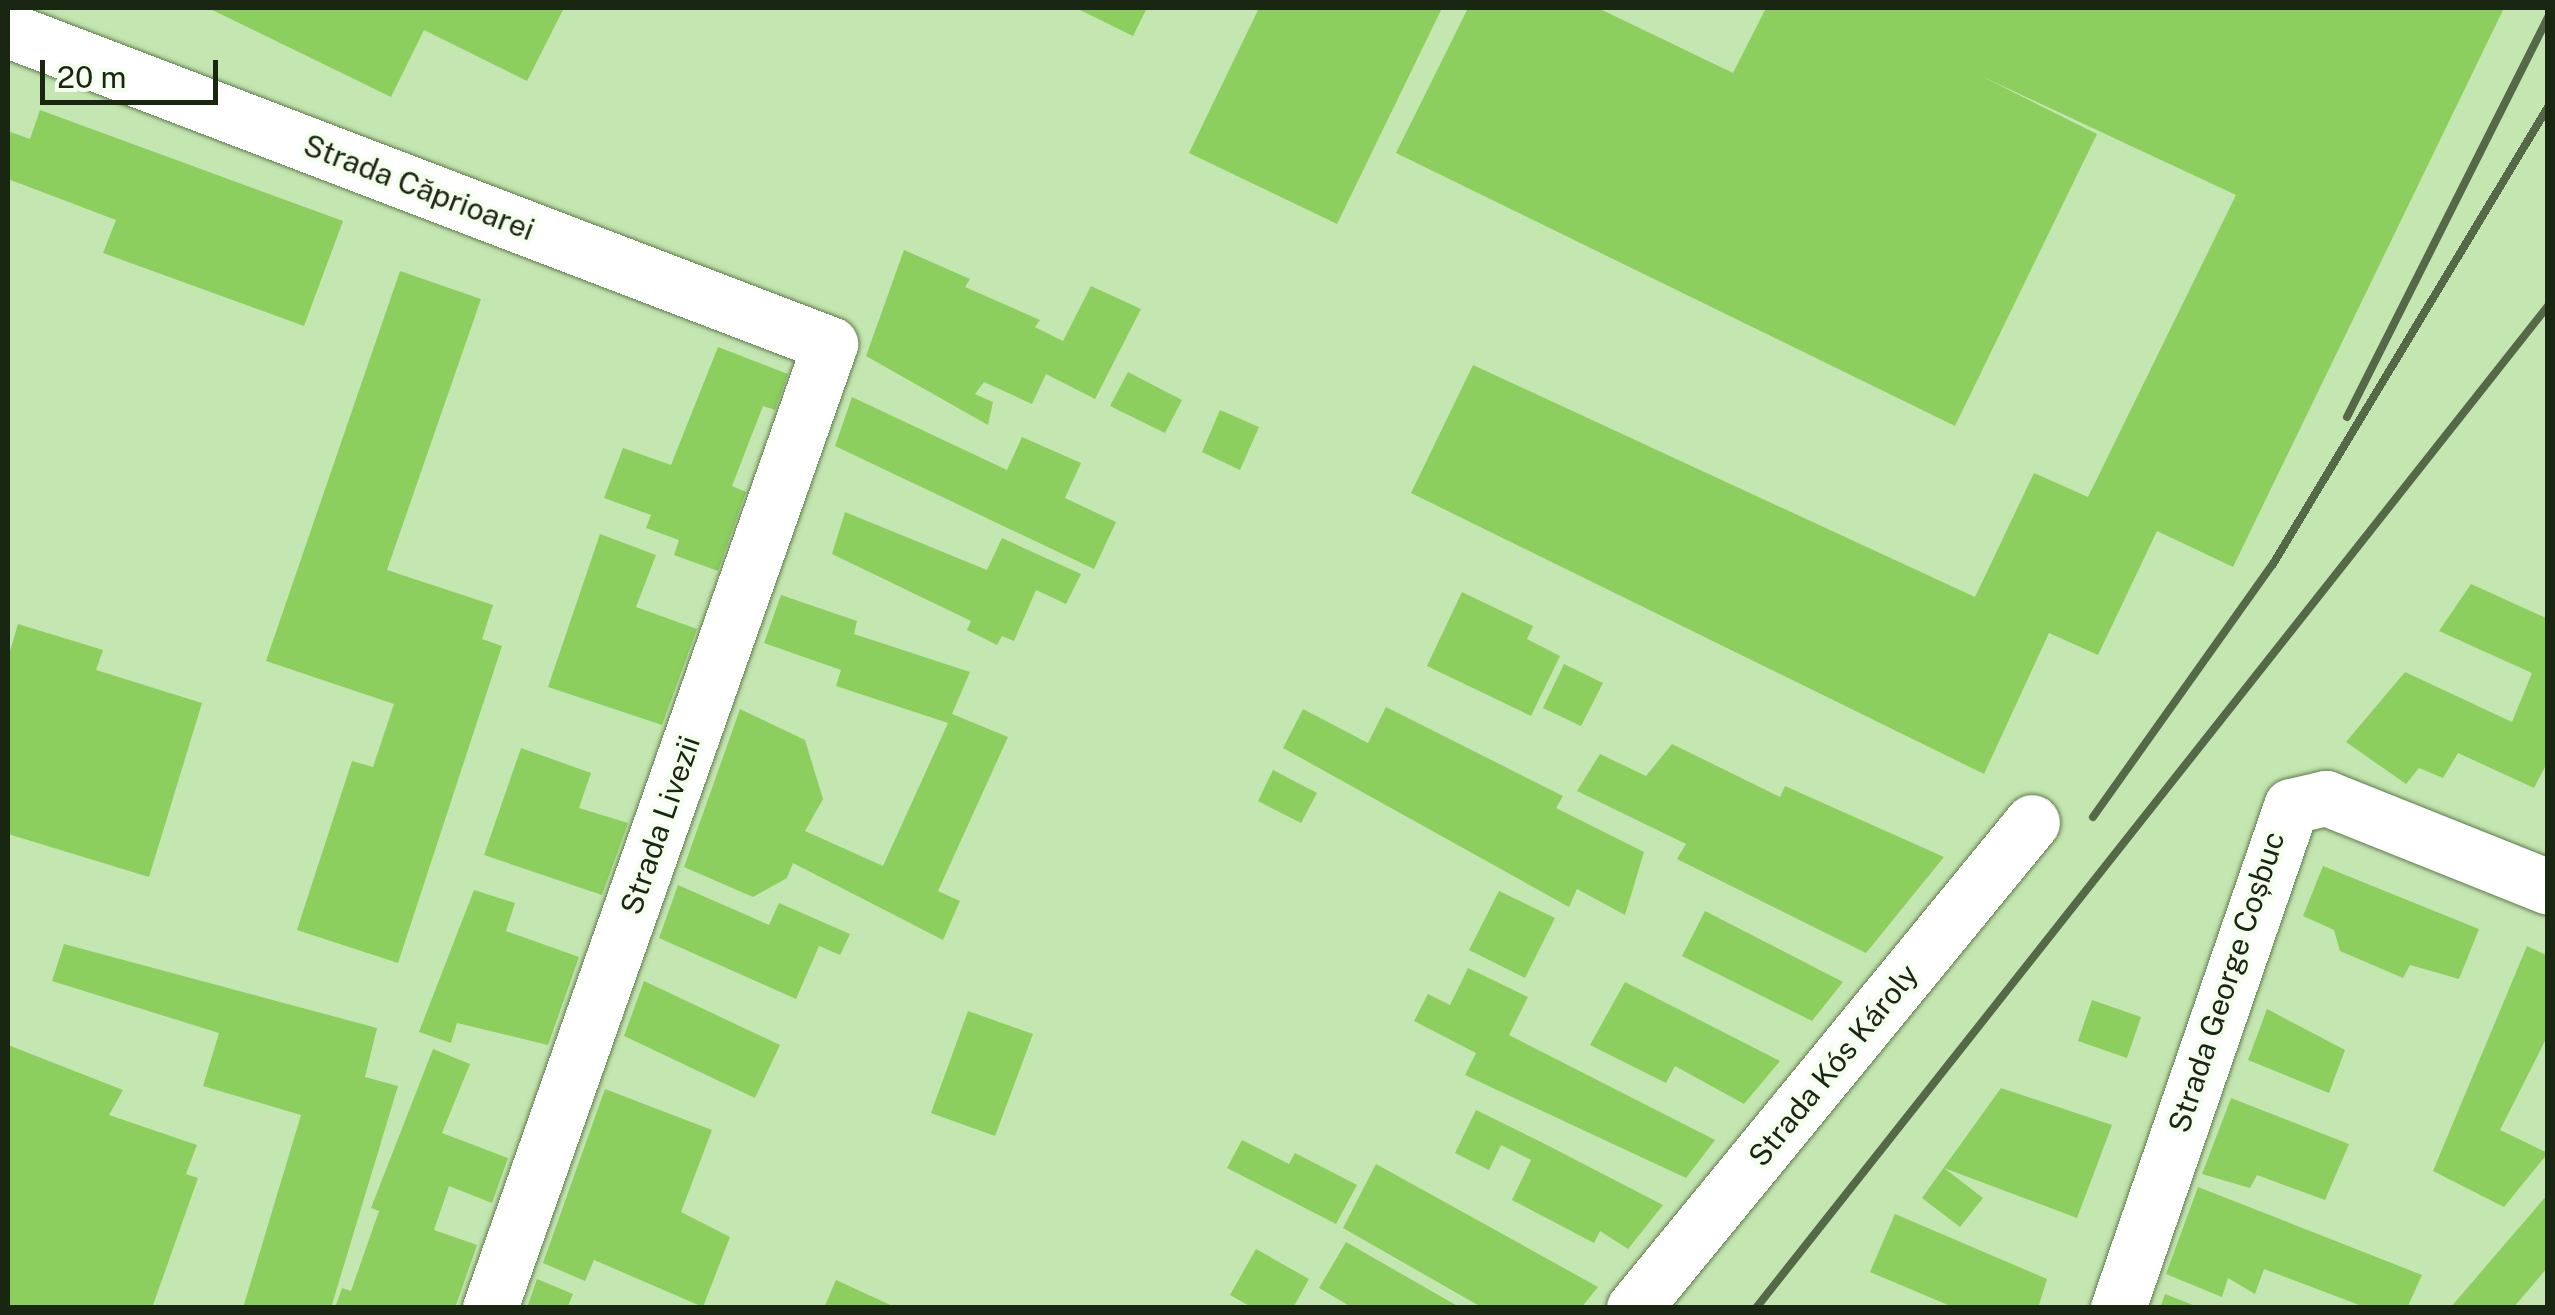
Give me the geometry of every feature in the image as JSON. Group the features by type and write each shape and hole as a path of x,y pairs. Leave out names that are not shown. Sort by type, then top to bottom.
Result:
{"street":[{"name":"Strada Căprioarei","path":"8,30 830,344"},
{"name":"Strada Livezii","path":"490,1308 830,344"},
{"name":"Strada George Coșbuc","path":"2118,1308 2291,806 2326,798 2548,887"},
{"name":"Strada Kós Károly","path":"1634,1308 2032,822"}],"building":[{"path":"208,8 564,8 527,81 424,30 391,97"},
{"path":"1076,8 1147,8 1133,36"},
{"path":"1259,8 1442,8 1337,224 1189,153"},
{"path":"1468,8 1598,8 1733,73 1766,8 2504,8 2233,567 2157,531 2098,655 2049,633 1984,774 1411,493 1473,365 1975,597 2034,473 2088,497 2236,195 1979,75 2097,134 1955,426 1396,153"},
{"path":"40,110 343,221 304,326 103,253 116,220 8,179 8,131 30,139"},
{"path":"904,250 970,279 965,287 1040,320 1035,327 1063,341 1091,286 1141,309 1095,399 1046,374 1032,404 984,382 975,394 993,402 988,425 866,356"},
{"path":"400,271 481,299 387,570 493,605 482,639 502,646 398,963 297,930 352,761 373,767 394,704 266,661"},
{"path":"718,347 788,374 775,410 763,406 732,486 746,492 718,571 674,555 679,540 646,528 651,515 604,498 623,448 671,465"},
{"path":"1128,372 1182,400 1165,433 1110,406"},
{"path":"852,397 1007,470 1022,437 1081,463 1065,498 1116,522 1094,569 835,446"},
{"path":"1220,410 1259,427 1240,470 1202,452"},
{"path":"845,512 987,570 1002,538 1081,574 1066,604 1036,590 1014,641 1002,636 997,645 967,630 971,621 832,554"},
{"path":"600,534 656,555 636,607 697,629 662,725 548,687"},
{"path":"2471,584 2548,619 2548,761 2534,788 2458,753 2443,778 2419,768 2406,784 2346,742 2405,672 2512,722 2532,673 2439,631"},
{"path":"1462,592 1533,626 1527,639 1560,656 1531,716 1427,666"},
{"path":"781,595 857,621 854,634 970,672 952,714 1008,737 938,891 960,901 943,940 793,863 787,878 753,897 684,867 740,709 805,740 823,799 805,831 883,866 948,723 836,686 841,670 764,643"},
{"path":"18,624 103,650 96,670 202,703 149,877 8,834 8,658"},
{"path":"1564,664 1603,683 1581,726 1543,708"},
{"path":"1386,707 1563,796 1556,808 1644,852 1625,915 1577,889 1569,907 1283,748 1303,709 1368,743"},
{"path":"1672,744 1780,797 1785,786 1944,857 1866,953 1677,859 1686,844 1577,791 1600,754 1646,776"},
{"path":"521,748 591,773 579,808 628,823 602,895 484,855"},
{"path":"1273,770 1317,793 1301,823 1258,801"},
{"path":"2323,866 2479,929 2459,979 2410,965 2403,978 2340,951 2334,930 2303,916"},
{"path":"678,885 769,925 779,903 850,934 840,955 819,946 796,999 659,938"},
{"path":"474,890 515,903 506,931 579,957 548,1045 457,1023 451,1043 419,1032"},
{"path":"1499,891 1555,918 1525,978 1469,950"},
{"path":"1705,911 1843,982 1812,1021 1682,956"},
{"path":"64,944 377,1028 365,1077 398,1086 331,1308 243,1308 301,1115 203,1086 219,1033 52,981"},
{"path":"2527,946 2548,956 2548,1035 2500,1130 2548,1153 2504,1207 2433,1171"},
{"path":"1468,968 1528,997 1509,1035 1715,1140 1686,1178 1465,1075 1476,1053 1414,1021 1428,994 1450,1005"},
{"path":"644,981 780,1045 755,1098 624,1036"},
{"path":"1625,982 1780,1061 1744,1104 1675,1066 1666,1083 1590,1045"},
{"path":"2092,1000 2141,1017 2127,1058 2078,1041"},
{"path":"2267,1009 2345,1050 2329,1093 2248,1060"},
{"path":"968,1011 1033,1034 995,1136 931,1113"},
{"path":"8,1045 123,1090 109,1115 197,1145 186,1174 198,1178 152,1308 8,1308"},
{"path":"433,1049 470,1064 442,1133 508,1158 492,1203 449,1186 434,1230 477,1245 455,1308 335,1308 342,1288 351,1291 379,1211 371,1208"},
{"path":"2001,1088 2112,1125 2077,1218 1944,1168 1983,1198 1960,1227 1922,1198"},
{"path":"605,1089 712,1130 681,1212 730,1237 703,1307 594,1260 585,1281 543,1263"},
{"path":"2231,1098 2349,1144 2325,1200 2257,1175 2250,1188 2202,1174"},
{"path":"1476,1110 1663,1205 1628,1249 1600,1231 1594,1243 1512,1200 1531,1160 1501,1145 1489,1170 1455,1153"},
{"path":"1242,1140 1289,1164 1295,1153 1357,1185 1336,1224 1227,1168"},
{"path":"1376,1164 1598,1287 1581,1308 1483,1308 1343,1228"},
{"path":"2198,1187 2422,1275 2407,1308 2367,1308 2264,1269 2255,1294 2228,1278 2222,1297 2166,1274"},
{"path":"2548,1194 2548,1267 2513,1308 2450,1308"},
{"path":"1895,1214 2047,1279 2038,1308 1955,1308 1870,1272"},
{"path":"1346,1242 1461,1308 1353,1308 1319,1288"},
{"path":"1256,1249 1309,1279 1293,1308 1253,1308 1230,1295"},
{"path":"537,1279 573,1294 567,1308 527,1308"},
{"path":"836,1280 897,1308 824,1308"},
{"path":"2165,1294 2198,1307 2198,1308 2160,1308"}],"railway":[{"path":"2347,417 2548,17"},
{"path":"2093,817 2273,564 2548,107"},
{"path":"1756,1308 2548,306"}]}
